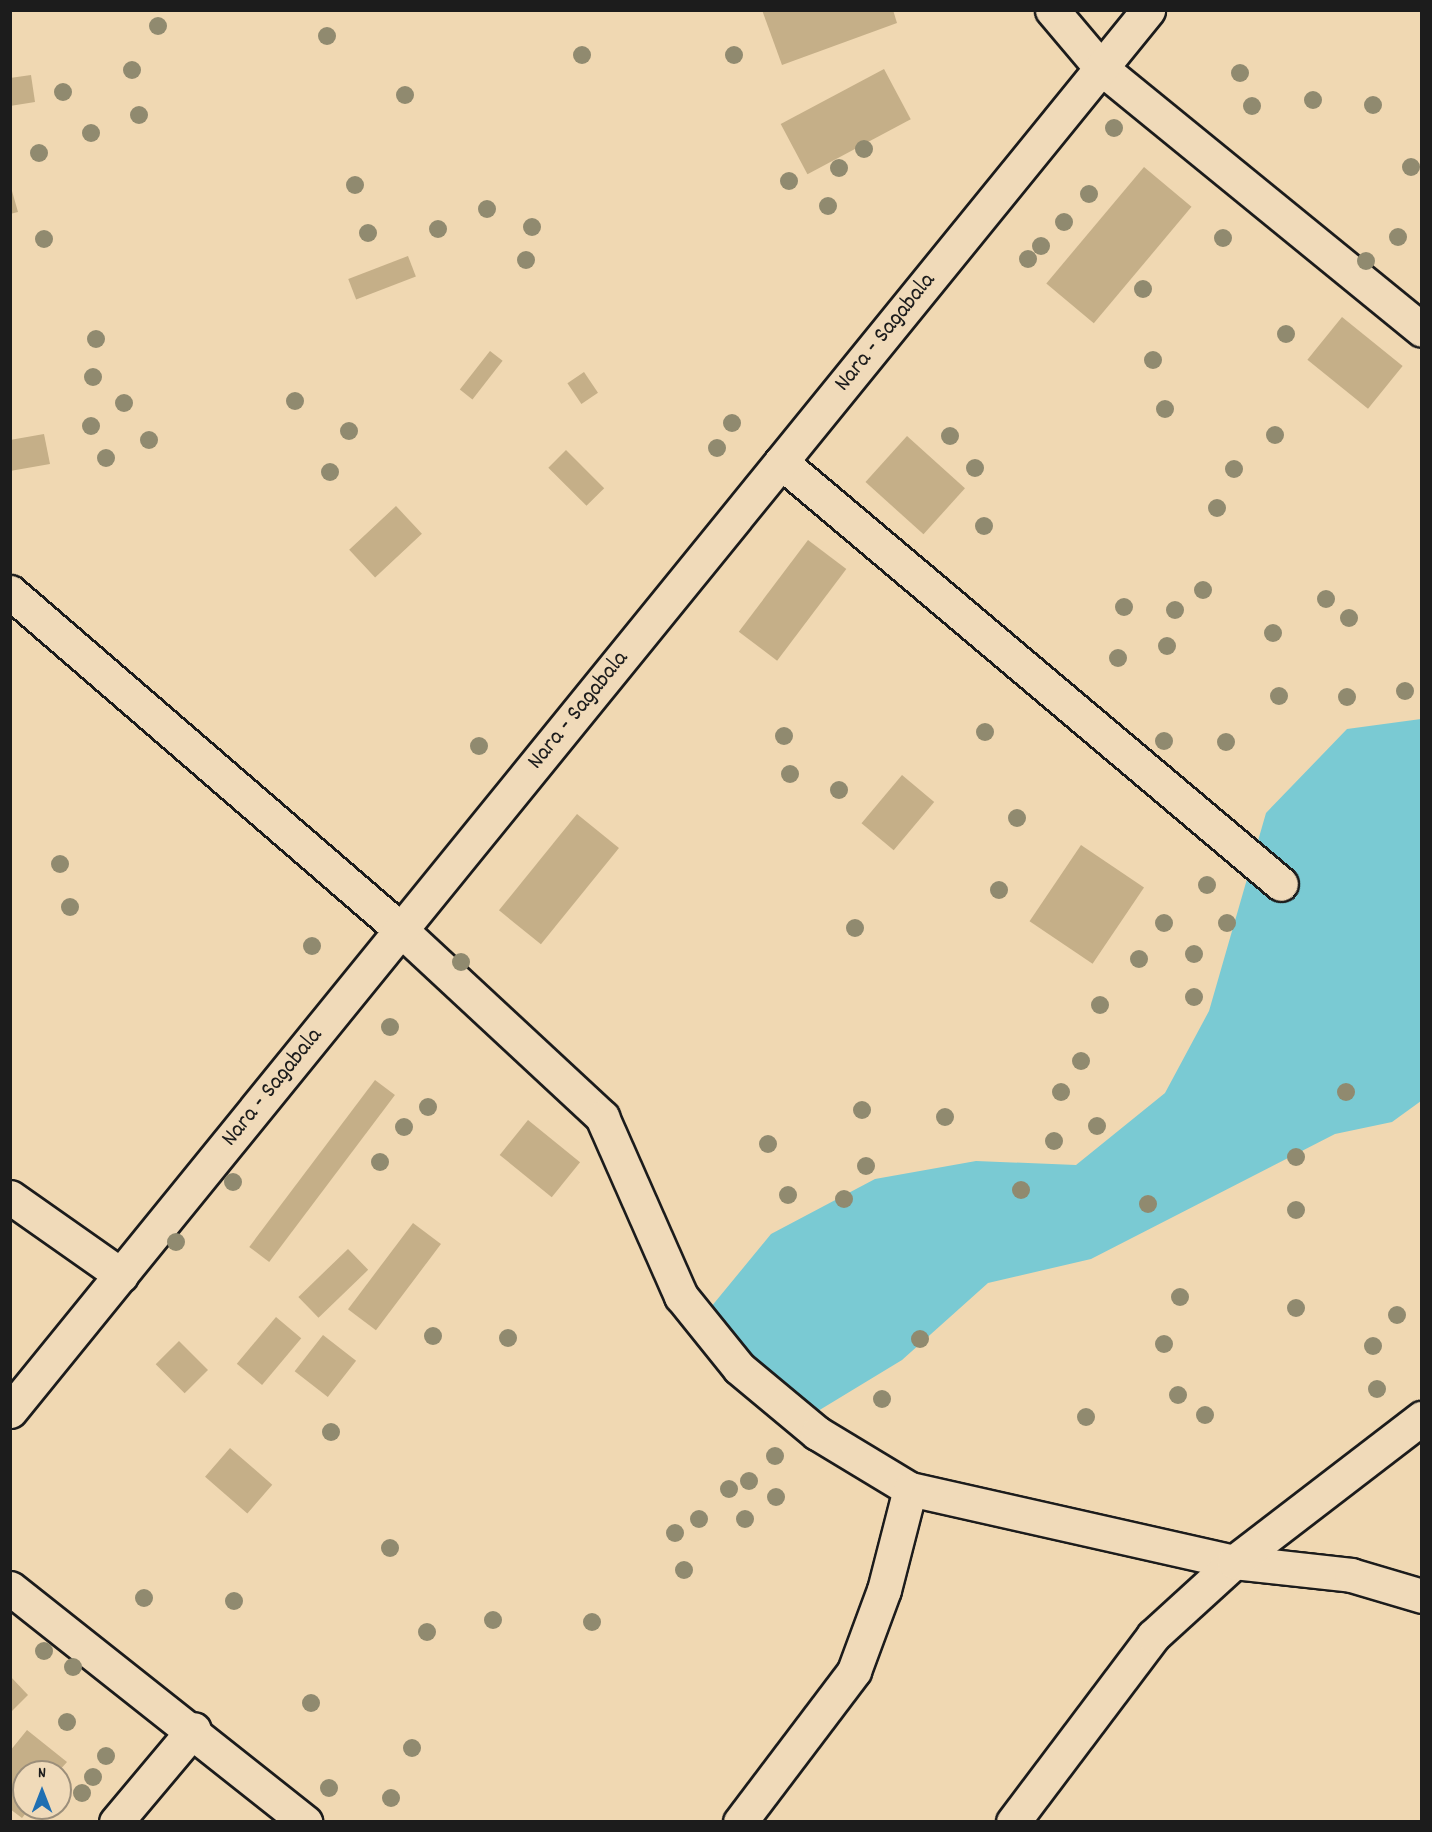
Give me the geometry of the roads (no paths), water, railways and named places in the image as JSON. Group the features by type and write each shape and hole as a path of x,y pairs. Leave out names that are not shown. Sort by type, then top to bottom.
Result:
{"street":[{"path":"1052,10 1101,68 1422,330"},
{"name":"Nara - Sagabala","path":"10,1411 1148,10"},
{"path":"782,462 1281,884"},
{"path":"10,592 401,930 602,1117 681,1296 739,1368 817,1433 910,1489 1234,1562 1351,1575 1422,1596"},
{"path":"10,1197 121,1275"},
{"path":"1012,1821 1153,1636 1234,1562 1422,1418"},
{"path":"740,1821 854,1671 884,1590 910,1489"},
{"path":"10,1588 194,1729 305,1821"},
{"path":"116,1821 194,1729"}],"water":[{"path":"1421,719 1421,1101 1392,1122 1335,1134 1091,1259 988,1283 902,1360 813,1414 741,1350 711,1307 771,1234 875,1179 976,1161 1076,1165 1165,1093 1209,1011 1266,813 1347,729"}]}
